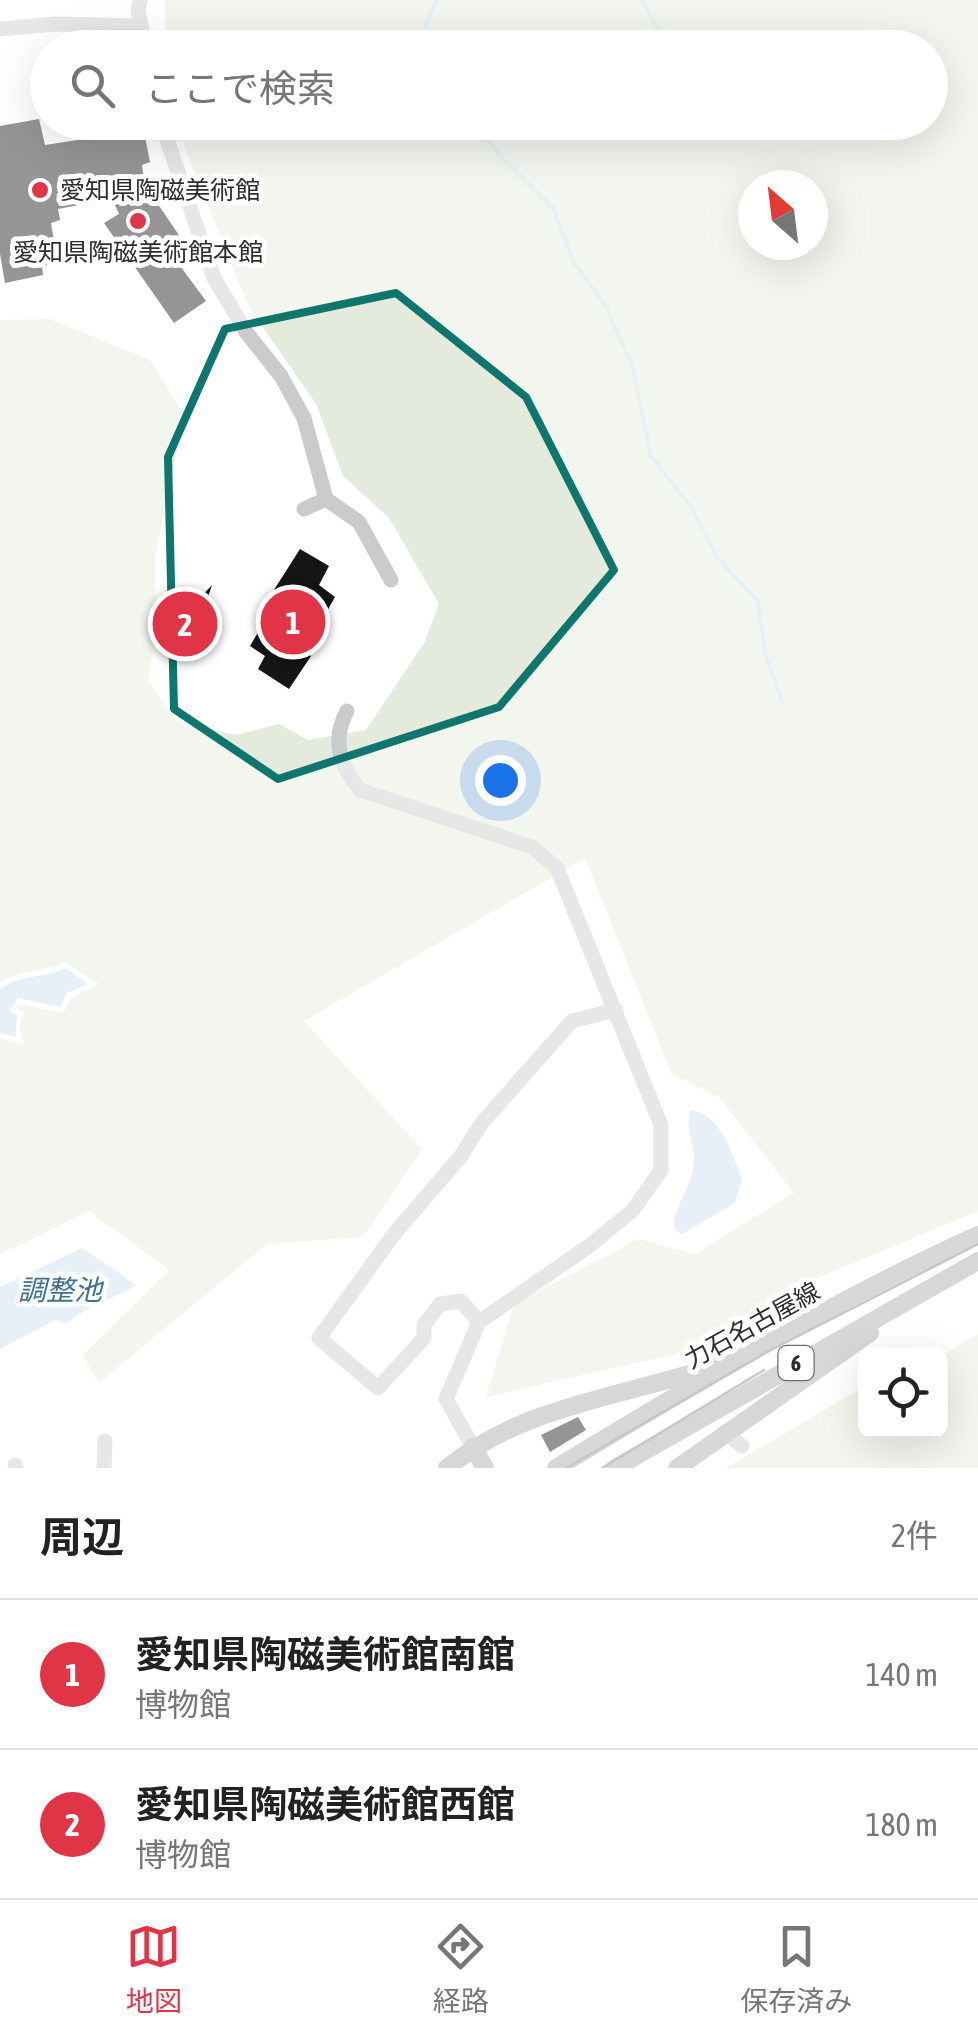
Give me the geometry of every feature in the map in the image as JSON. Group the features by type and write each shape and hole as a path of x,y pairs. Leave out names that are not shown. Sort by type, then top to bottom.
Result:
{"main road":[{"name":"力石名古屋線","path":"556,1468 750,1354 911,1266 978,1235"},
{"name":"6","path":"615,1468 978,1261"},
{"name":"6","path":"677,1468 879,1326 978,1270"},
{"name":"6","path":"447,1468 473,1446 575,1404 750,1354"},
{"path":"473,1446 486,1468"}],"street":[{"path":"140,0 141,30"},
{"path":"0,29 55,24 140,26"},
{"path":"167,140 214,278 281,376 304,418 326,498 359,522 391,580"},
{"path":"304,509 326,498"},
{"path":"347,711 339,728 338,748 343,770 360,790 532,847 557,868 661,1125 661,1170 634,1210 590,1246 480,1322 446,1399 473,1446"},
{"path":"480,1322 461,1302 440,1304 424,1325 424,1338 378,1388 319,1338 394,1234 461,1156 481,1124 572,1021 616,1010"},
{"path":"726,1432 742,1446"},
{"path":"104,1441 104,1468"}],"highlighted area":[{"path":"396,293 526,397 614,570 499,707 278,779 174,709 168,457 225,329"}],"green space":[{"path":"165,0 978,0 978,1211 824,1275 676,1354 486,1397 514,1304 639,1239 695,1254 794,1193 719,1097 671,1073 585,858 304,1021 422,1149 363,1237 267,1244 99,1383 83,1355 169,1270 89,1211 0,1255 0,1039 24,1044 19,1029 24,1012 15,1008 20,1004 63,1013 71,998 99,984 65,962 0,982 0,320 50,319 150,360 184,415 155,556 156,632 148,680 177,722 236,735 279,724 308,740 366,730 424,643 439,604 389,518 343,476 316,404 249,307 183,140 948,140 948,30 165,30"},
{"path":"978,1334 978,1468 726,1468 858,1390 858,1438 948,1438 948,1352"}],"water":[{"path":"65,968 88,984 67,993 60,1007 18,998 9,1011 17,1015 16,1037 0,1033 0,989"},
{"path":"691,1110 718,1128 742,1180 735,1203 682,1234 674,1229 693,1167"},
{"name":"調整池","path":"82,1248 136,1285 66,1324 55,1320 0,1349 0,1287"}],"building":[{"name":"愛知県陶磁美術館本館","path":"30,121 30,140 44,140 45,145 78,140 146,140 150,162 142,165 145,185 189,250 175,259 206,301 174,323 104,223 119,214 112,199 58,209 60,220 51,223 58,263 42,266 43,275 5,283 0,254 0,126"},
{"path":"300,549 329,566 319,585 335,597 304,652 311,656 289,689 258,669 265,656 250,646 279,597 272,593"},
{"path":"212,585 205,606 207,616 191,640 183,646 164,633 183,601 187,604 194,597 197,601"},
{"path":"578,1417 586,1430 550,1452 541,1435"}],"waterway":[{"path":"427,30 436,0"},
{"path":"642,0 660,30"},
{"path":"488,140 553,208 573,261 606,307 632,365 651,456 691,507 717,557 758,602 765,654 783,704"}],"tram line":[{"path":"566,1468 767,1352 978,1244"},
{"path":"602,1468 764,1370"}],"place":[{"name":"愛知県陶磁美術館","path":"40,190"},
{"name":"愛知県陶磁美術館本館","path":"138,221"},
{"name":"愛知県陶磁美術館南館","path":"293,622"},
{"name":"愛知県陶磁美術館西館","path":"185,624"}]}
